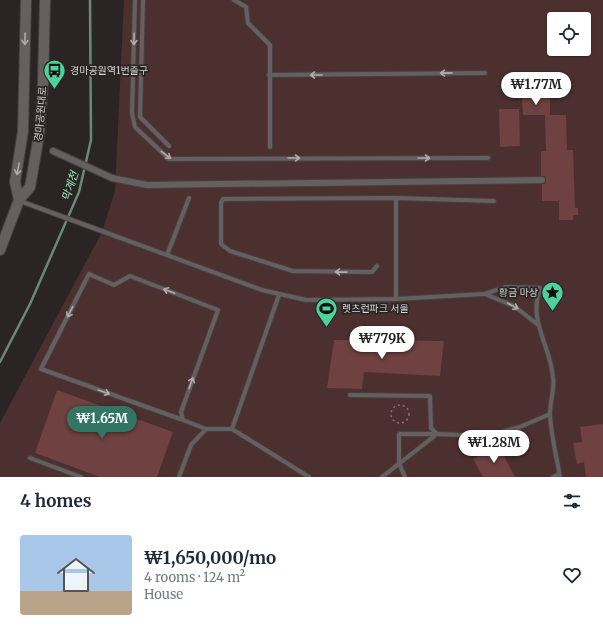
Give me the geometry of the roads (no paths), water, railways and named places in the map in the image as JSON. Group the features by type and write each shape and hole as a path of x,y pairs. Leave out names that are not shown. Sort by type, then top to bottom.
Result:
{"street":[{"name":"경마공원대로","path":"19,200 15,182 23,131 26,0"},
{"name":"경마공원대로","path":"0,250 19,200 30,187 39,135 43,83 45,0"},
{"path":"54,151 112,178 147,185 542,180"}],"lane":[{"path":"135,0 132,113 135,127 169,159 488,158"},
{"path":"143,0 140,117 169,146"},
{"path":"234,0 246,7 248,23 270,46 270,147"},
{"path":"269,75 485,72"},
{"path":"167,255 189,198"},
{"path":"396,198 396,299"},
{"path":"377,266 372,272 293,270 230,251 220,244 221,203 223,199 396,198 494,201"},
{"path":"19,200 102,232 279,295 306,300 396,299 484,294 506,287 540,288 536,300 537,324 550,357 554,378 550,414 559,475 553,477"},
{"path":"183,420 181,412 218,310 130,276 114,285 89,274 41,369 206,429 232,429 309,477"},
{"path":"484,294 514,306 537,324"},
{"path":"232,429 279,295"},
{"path":"350,395 430,396 431,428 437,434"},
{"path":"405,477 399,463 399,434 486,436 520,427 550,414"},
{"path":"179,477 191,445 206,429"},
{"path":"382,477 437,434"},
{"path":"30,458 81,477"}],"waterway":[{"name":"막계천","path":"0,362 30,304 79,192 91,140 90,0"}],"place":[{"name":"경마공원역1번출구","path":"54,90"},
{"name":"황금 마상","path":"553,312"},
{"name":"렛츠런파크 서울","path":"327,328"}]}
